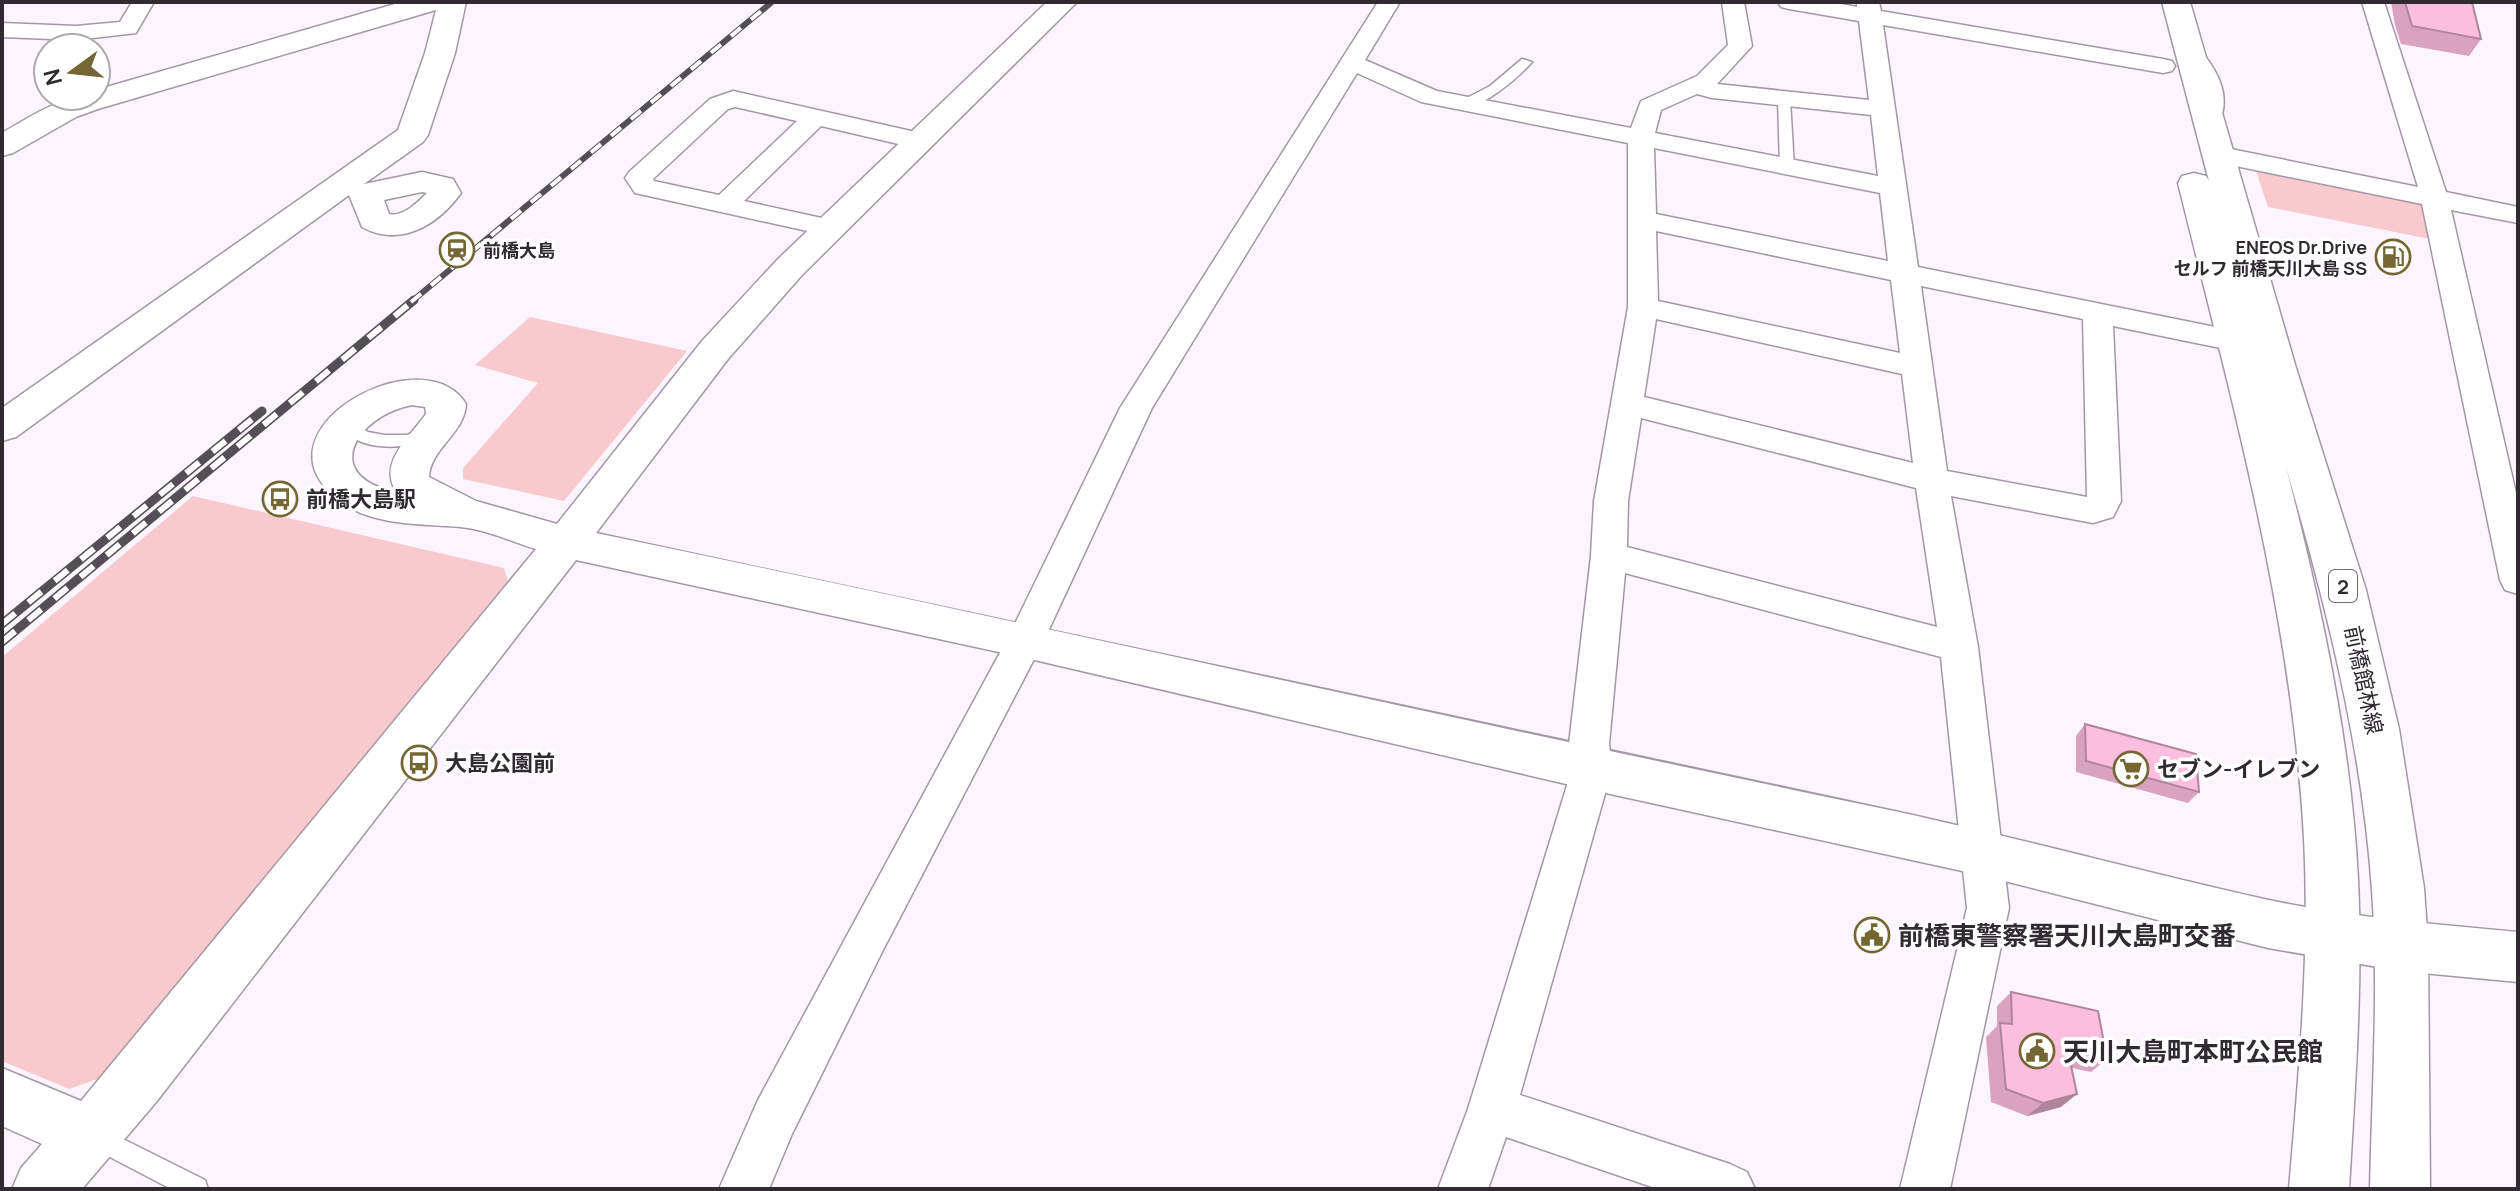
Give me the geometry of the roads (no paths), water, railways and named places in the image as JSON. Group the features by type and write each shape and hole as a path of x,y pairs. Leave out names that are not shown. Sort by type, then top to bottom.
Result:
{"street":[{"path":"2,30 76,33 128,28 143,2"},
{"path":"2,146 65,110 87,102 432,2"},
{"path":"2,427 218,270 353,191 412,135 440,53 452,2"},
{"path":"42,1189 156,1056 715,350 790,267 1063,2"},
{"path":"744,1189 775,1117 860,950 1026,640 1136,408 1389,2"},
{"path":"1463,1189 1492,1109 1592,769 1589,744 1609,556 1611,501 1643,307 1641,139 1650,106 1697,86 1740,46 1733,2"},
{"path":"1789,2 2176,37"},
{"name":"前橋館林線","path":"2145,2 2176,37 2213,140 2354,630 2375,729 2398,888 2401,946 2400,1189"},
{"path":"2373,2 2434,196 2518,580"},
{"path":"1869,9 1932,480 1959,647 1979,827 1985,853 1988,908 1925,1189"},
{"name":"前橋館林線","path":"2176,37 2235,341 2285,552 2316,718 2329,835 2333,936 2331,1016 2319,1189"},
{"path":"1348,64 1367,68 1425,96 1892,187"},
{"path":"1697,86 1881,109"},
{"path":"830,228 645,187 638,178 728,100 738,99 920,141"},
{"path":"725,204 816,117"},
{"path":"2213,140 2518,215"},
{"path":"1643,220 2235,341"},
{"path":"1643,307 1917,367"},
{"path":"1629,404 1932,480 2093,511 2101,508 2104,501 2098,314"},
{"path":"462,512 447,501 422,494 410,482 407,473 444,418 445,402 440,397 412,392 396,393 369,404 346,424 331,451 334,470 347,487 373,501 435,513 462,512 565,542 1026,640 1592,769 1985,853 2268,924 2401,946 2518,957"},
{"path":"1609,556 1959,647"},
{"path":"2,1097 89,1134"},
{"path":"1492,1109 1730,1189"}],"lane":[{"path":"1465,104 1494,89 1526,62"},
{"path":"1784,99 1787,167"},
{"path":"89,1134 196,1189"}],"railway":[{"path":"411,302 772,2"},
{"path":"2,642 414,300"},
{"path":"2,624 262,411"}],"place":[{"name":"前橋大島","path":"457,250"},
{"name":"ENEOS Dr.Drive セルフ 前橋天川大島 SS","path":"2393,257"},
{"name":"前橋大島駅","path":"280,499"},
{"name":"大島公園前","path":"419,763"},
{"name":"セブン-イレブン","path":"2131,769"},
{"name":"前橋東警察署天川大島町交番","path":"1872,935"},
{"name":"天川大島町本町公民館","path":"2037,1051"}]}
